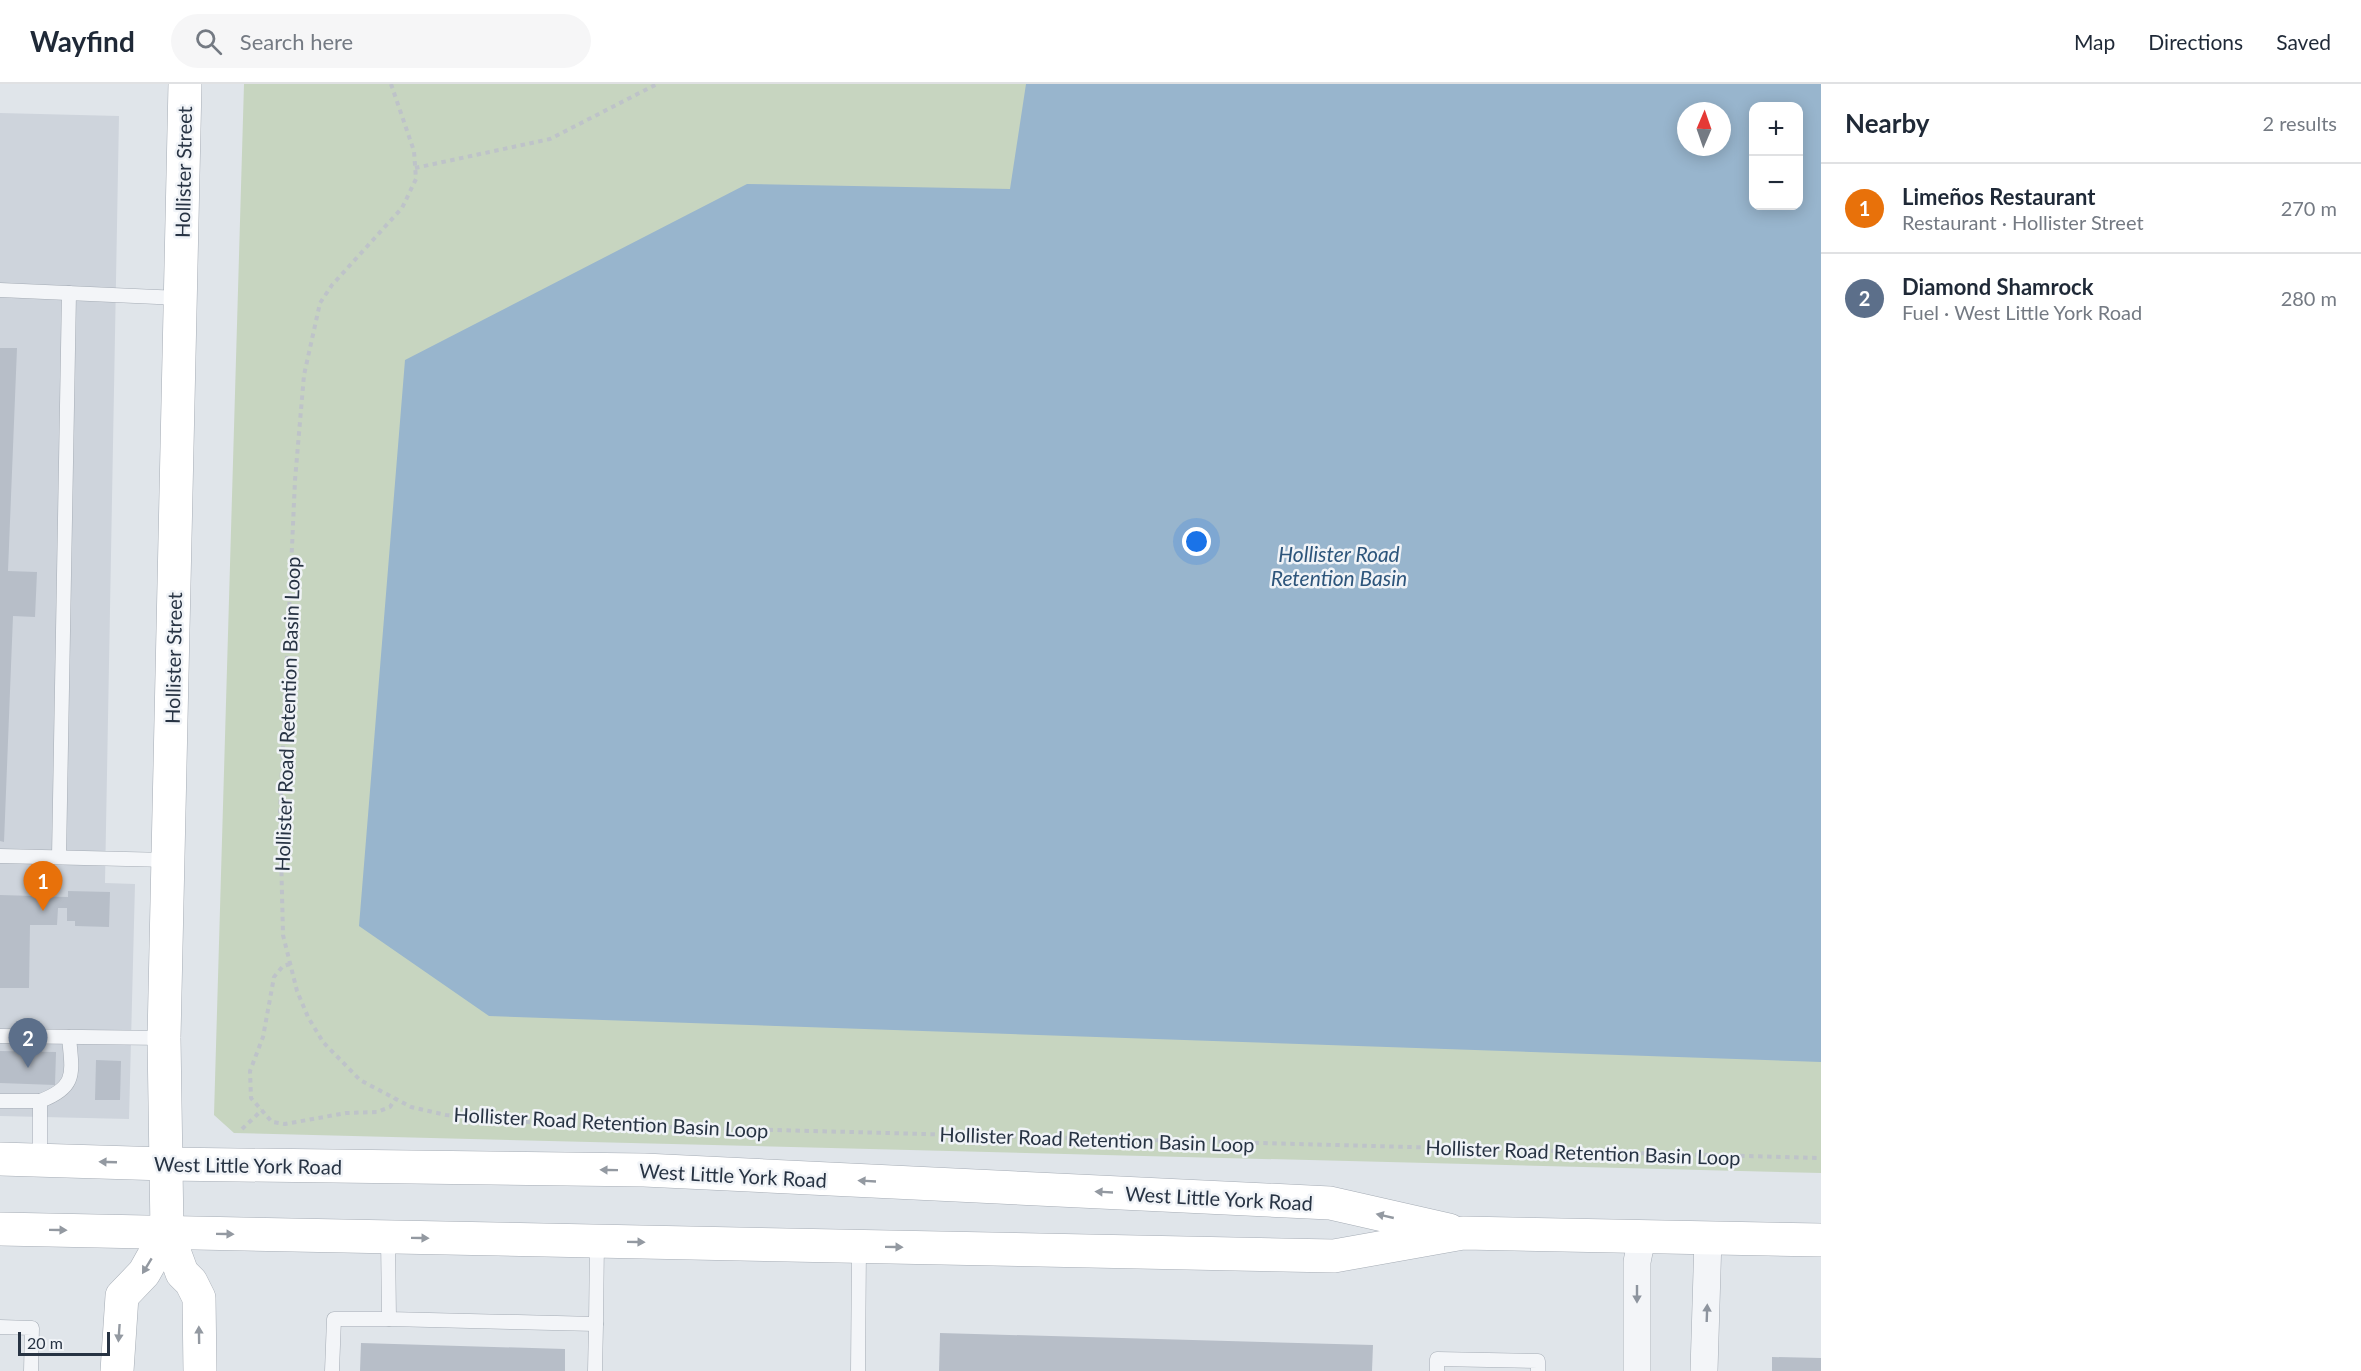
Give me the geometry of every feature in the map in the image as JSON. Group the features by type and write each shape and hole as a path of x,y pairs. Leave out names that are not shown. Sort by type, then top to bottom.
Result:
{"main road":[{"name":"Hollister Street","path":"185,84 164,1038 167,1232 182,1273 191,1282 199,1298 200,1371"},
{"name":"West Little York Road","path":"0,1159 166,1164 644,1170 1330,1203 1463,1233"},
{"name":"West Little York Road","path":"0,1229 1334,1256 1463,1233 1821,1240"},
{"path":"117,1371 122,1296 144,1273 167,1232"}],"street":[{"path":"1637,1371 1637,1262 1642,1236"},
{"path":"1704,1371 1708,1238"}],"lane":[{"path":"0,290 180,298"},
{"path":"59,857 69,293"},
{"path":"0,856 168,860"},
{"path":"0,1036 164,1038"},
{"path":"0,1101 40,1101 58,1094 67,1087 72,1074 69,1037"},
{"path":"40,1101 40,1160"},
{"path":"388,1237 389,1319"},
{"path":"595,1371 597,1241"},
{"path":"858,1371 859,1246"},
{"path":"332,1371 334,1318 596,1324"},
{"path":"0,1327 32,1328 31,1371"},
{"path":"1437,1371 1437,1359 1538,1360 1538,1371"}],"path":[{"name":"Hollister Road Retention Basin Loop","path":"391,84 414,151 416,179 402,208 332,285 320,303 304,375 295,480 280,813 283,935 297,991 323,1042 360,1080 411,1107 446,1115 551,1124 1821,1158"},
{"path":"415,168 550,139 657,84"},
{"path":"290,964 283,966 274,977 261,1045 250,1071 251,1098 272,1122 295,1123 346,1113 377,1112 390,1107 395,1099"},
{"path":"242,1129 262,1110"}],"shaded area":[{"path":"0,113 119,116 105,883 135,884 129,1119 0,1116"}],"green space":[{"name":"Hollister Road Retention Basin","path":"244,84 1821,84 1821,1173 234,1133 214,1115"}],"water":[{"name":"Hollister Road Retention Basin","path":"1026,84 1821,84 1821,1062 489,1016 359,926 405,360 747,184 1010,189"}],"building":[{"path":"0,348 17,348 8,571 37,572 35,617 13,616 4,842 0,841"},
{"path":"68,891 110,892 109,927 75,926 75,921 67,921 67,908 58,908 57,925 30,925 29,988 0,988 0,895 68,897"},
{"path":"0,1051 56,1052 55,1085 0,1083"},
{"path":"96,1060 121,1061 120,1100 95,1100"},
{"path":"940,1333 1373,1345 1372,1371 939,1371"},
{"path":"361,1343 565,1349 565,1371 360,1371"},
{"path":"1772,1357 1821,1358 1821,1371 1772,1371"}],"place":[{"name":"Limeños Restaurant","path":"43,911"},
{"name":"Diamond Shamrock","path":"28,1068"}]}
